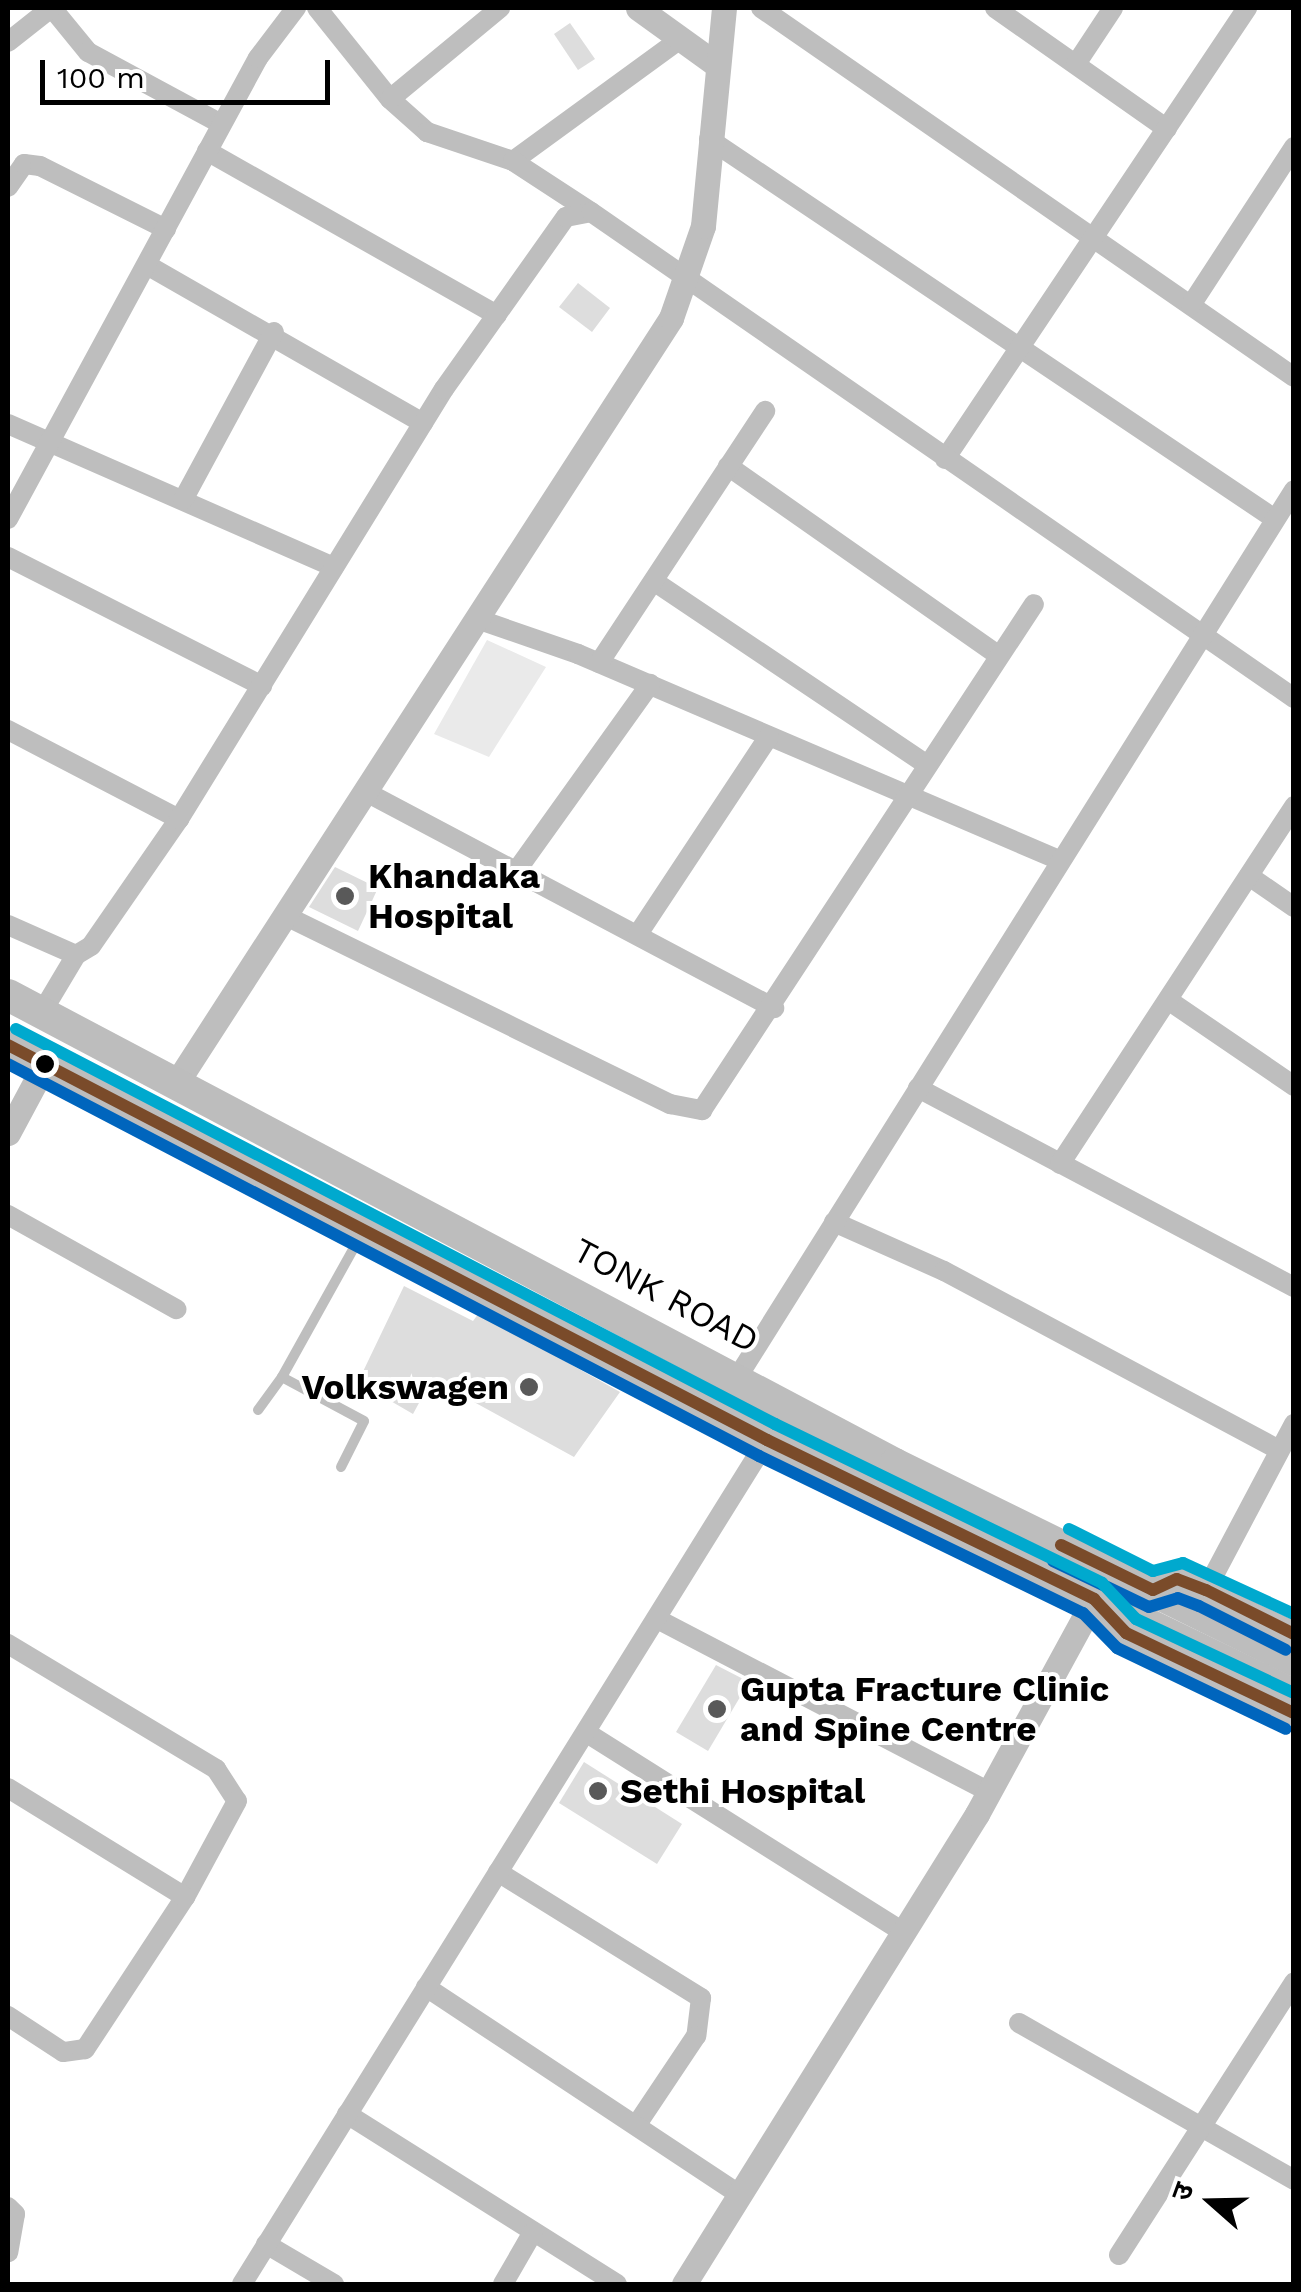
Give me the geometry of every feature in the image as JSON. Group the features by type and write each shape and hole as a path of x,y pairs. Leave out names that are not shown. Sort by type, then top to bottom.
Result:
{"main road":[{"name":"TONK ROAD","path":"8,995 737,1378 1294,1660"},
{"path":"8,1044 767,1440 1294,1695"}],"street":[{"path":"8,42 51,8 88,52 221,124"},
{"path":"8,520 221,124 296,8"},
{"path":"317,8 390,100 428,132 512,161 687,282 799,352 945,459 1294,698"},
{"path":"462,8 478,24"},
{"path":"390,100 500,8"},
{"path":"638,8 717,65"},
{"path":"760,8 1294,377"},
{"path":"995,8 1167,130"},
{"path":"1076,64 1113,8"},
{"path":"945,459 1247,8"},
{"path":"177,1082 477,619 687,282 703,226 709,139 726,11"},
{"path":"512,161 680,40"},
{"path":"709,139 1018,350 1274,518"},
{"path":"1191,305 1294,147"},
{"path":"207,150 497,314"},
{"path":"8,186 24,164 40,166 166,229"},
{"path":"42,1012 76,955 91,946 179,819 422,423 566,217 590,212"},
{"path":"147,265 274,332 422,423"},
{"path":"183,500 274,332"},
{"path":"600,663 765,411"},
{"path":"8,424 334,567"},
{"path":"728,466 999,656"},
{"path":"737,1378 1200,633 1294,490"},
{"path":"8,557 262,686"},
{"path":"655,582 928,765"},
{"path":"286,916 690,1112 712,1102 1034,604"},
{"path":"477,619 600,663 1059,860"},
{"path":"517,870 650,684"},
{"path":"8,730 179,819"},
{"path":"638,934 770,736"},
{"path":"366,792 774,1008"},
{"path":"1060,1164 1294,806"},
{"path":"1249,876 1294,907"},
{"path":"8,925 76,955"},
{"path":"1168,1000 1294,1086"},
{"path":"8,1133 45,1064"},
{"path":"918,1088 1294,1287"},
{"path":"8,1216 176,1309"},
{"path":"834,1222 1030,1315 1279,1450"},
{"path":"1206,1590 1294,1424"},
{"path":"242,2284 659,1620 767,1440"},
{"path":"1163,1595 1177,1580 1206,1590 1294,1634"},
{"path":"684,2284 990,1792 1094,1599 1126,1633 1294,1713"},
{"path":"659,1620 990,1792"},
{"path":"8,1644 216,1769 237,1802 186,1897 85,2049 63,2052 8,2016"},
{"path":"588,1733 904,1933"},
{"path":"8,1788 186,1897"},
{"path":"498,1872 700,1998 696,2036 638,2124"},
{"path":"1119,2256 1294,1982"},
{"path":"426,1987 740,2195"},
{"path":"1019,2023 1294,2180"},
{"path":"347,2114 616,2284"},
{"path":"8,2207 16,2214 8,2252"},
{"path":"502,2284 534,2232"},
{"path":"266,2244 334,2284"}],"lane":[{"path":"258,1410 282,1377 364,1230"},
{"path":"282,1377 364,1421 341,1467"}],"shaded area":[{"path":"487,640 546,667 489,757 434,734"}],"building":[{"path":"570,23 595,59 578,70 554,34"},
{"path":"578,283 610,308 592,332 559,307"},
{"path":"335,867 378,888 358,931 309,907"},
{"name":"Volkswagen","path":"404,1286 473,1321 479,1313 620,1392 574,1457 432,1379 413,1414 358,1382"},
{"path":"716,1665 749,1682 708,1751 676,1732"},
{"path":"584,1762 682,1824 657,1864 559,1803"}],"transit line":[{"path":"16,1029 775,1424 1102,1583 1136,1619 1294,1693"},
{"path":"8,1045 767,1440 1094,1599 1126,1633 1294,1713"},
{"path":"8,1064 759,1456 1083,1613 1117,1648 1286,1729"},
{"path":"1069,1529 1153,1571 1183,1563 1294,1614"},
{"path":"1061,1545 1153,1590 1177,1579 1206,1590 1294,1634"},
{"path":"1053,1561 1149,1607 1178,1598 1199,1606 1286,1650"}],"place":[{"name":"Khandaka Hospital","path":"345,896"},
{"name":"Volkswagen","path":"529,1387"},
{"name":"Gupta Fracture Clinic and Spine Centre","path":"717,1709"},
{"name":"Sethi Hospital","path":"598,1791"}]}
